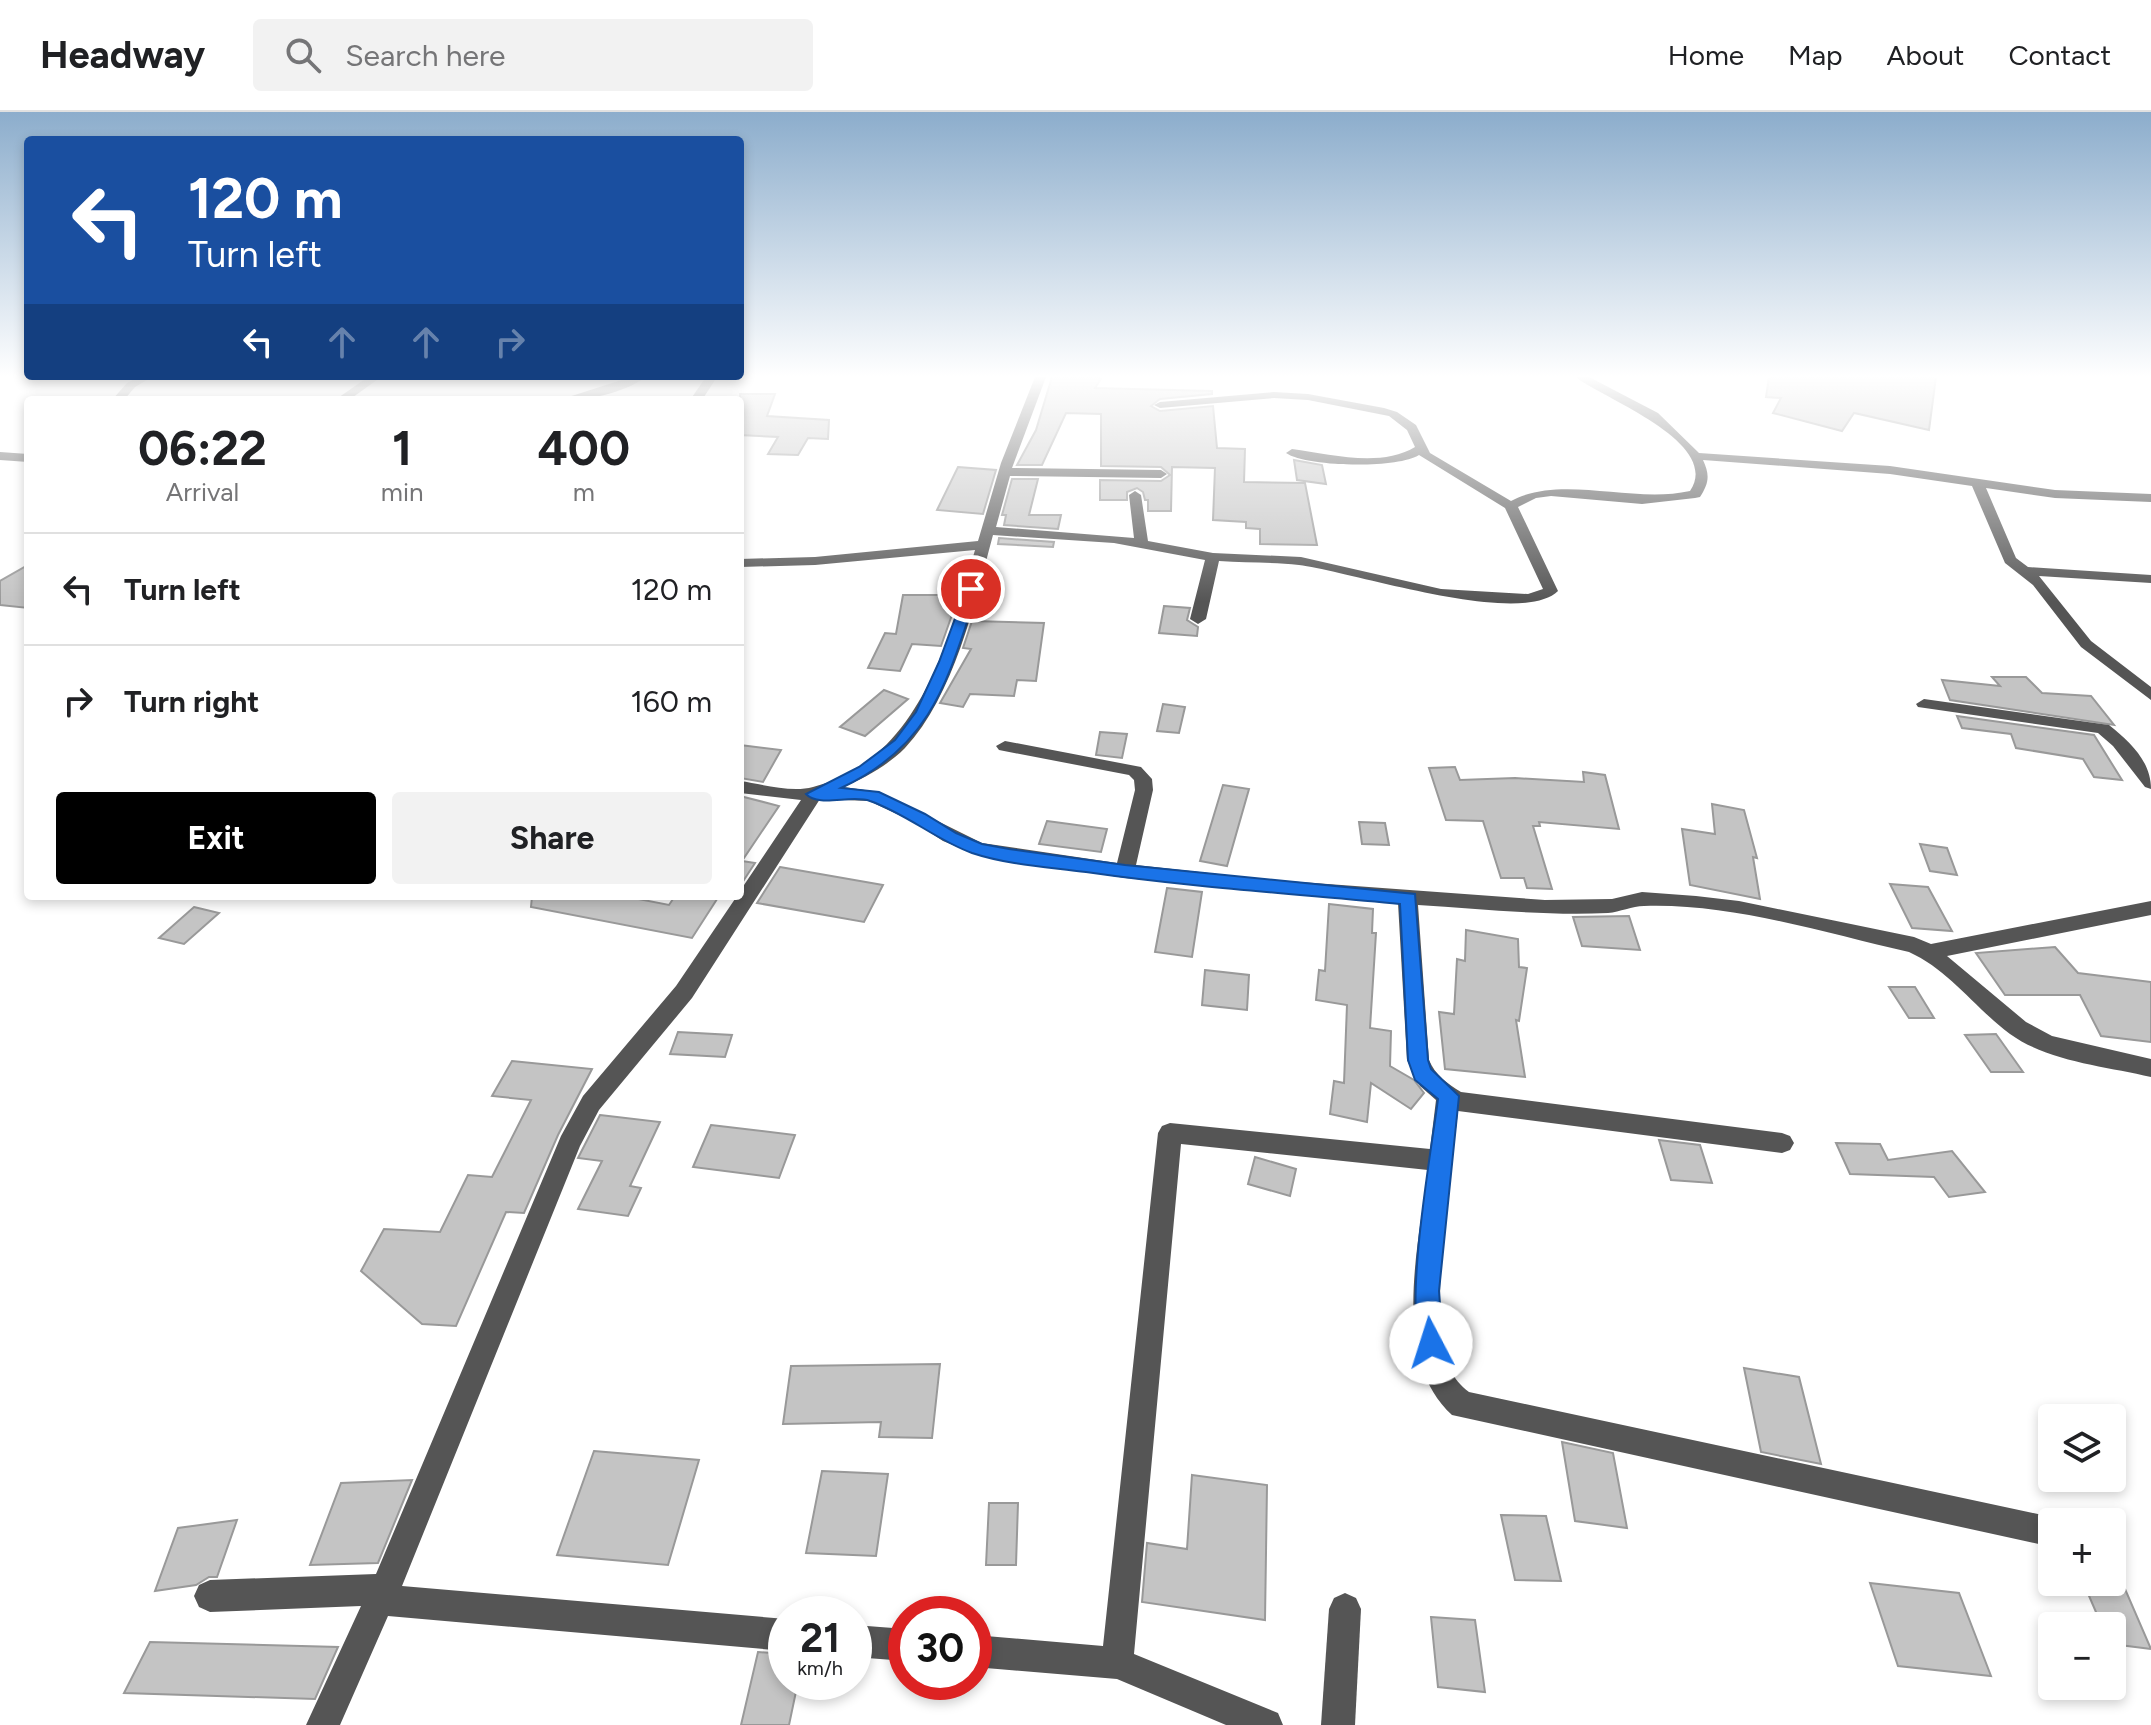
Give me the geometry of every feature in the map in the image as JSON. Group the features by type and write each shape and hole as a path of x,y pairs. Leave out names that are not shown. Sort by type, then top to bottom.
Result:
{"street":[{"path":"323,1725 382,1595 569,1143 591,1103 684,992 814,794 865,771 884,757 900,743 923,712 946,662 1012,452"},
{"path":"1292,453 1386,460 1408,457 1415,452"},
{"path":"744,563 815,561 985,538 1141,543 1213,557 1322,564 1441,593 1507,598 1541,596 1551,591 1521,533 1511,506 1433,461 1424,452"},
{"path":"1511,506 1533,494 1551,492 1659,500 1695,494 1701,485 1702,472 1692,452"},
{"path":"0,456 24,457"},
{"path":"1695,456 1890,470 2055,494 2151,498"},
{"path":"1005,472 1161,474"},
{"path":"1977,482 2010,560 2028,571 2086,644 2151,695"},
{"path":"1135,495 1141,543"},
{"path":"1198,619 1213,557"},
{"path":"2028,571 2151,579"},
{"path":"1924,704 2103,729 2119,742 2151,783"},
{"path":"1005,746 1135,771 1143,779 1144,790 1125,871"},
{"path":"744,787 873,796 978,849 1125,871 1408,898 1545,907 1612,906 1642,899 1696,903 1885,937 1929,952 1994,1010 2047,1044 2151,1068"},
{"path":"1408,898 1418,1060 1422,1074 1448,1096 1457,1101 1782,1143"},
{"path":"1929,952 2068,922 2151,908"},
{"path":"1448,1096 1427,1291 1427,1321 1440,1382 1447,1395 1462,1405 2038,1529"},
{"path":"1117,1663 1170,1133 1442,1161"},
{"path":"210,1596 382,1595 768,1633"},
{"path":"1338,1725 1345,1609"},
{"path":"992,1653 1117,1663 1266,1725"}],"building":[{"path":"769,452 800,452 798,455"},
{"path":"1024,452 1048,452 1042,465 1017,465"},
{"path":"1101,452 1245,452 1244,482 1305,483 1317,545 1260,544 1260,529 1246,528 1246,522 1213,520 1215,468 1172,467 1171,511 1148,511 1148,500 1137,488 1127,492 1127,500 1100,500 1100,480 1161,481 1170,475 1161,467 1101,466"},
{"path":"1294,460 1322,465 1326,484 1297,480"},
{"path":"958,467 996,470 983,514 937,510"},
{"path":"1012,479 1038,479 1029,515 1061,515 1058,529 1004,525 1006,515 1002,515"},
{"path":"999,538 1054,542 1053,547 998,544"},
{"path":"24,567 24,608 0,605 0,581"},
{"path":"903,595 959,595 941,646 912,644 900,671 868,668 885,633 896,634"},
{"path":"1164,606 1190,608 1187,620 1198,627 1197,636 1159,633"},
{"path":"972,621 1044,623 1036,681 1017,680 1014,696 970,694 963,707 940,703 971,649 963,648"},
{"path":"1992,677 2026,677 2042,693 2091,696 2114,725 1950,700 1942,680 2000,686"},
{"path":"884,690 908,699 865,736 840,727"},
{"path":"1163,704 1185,707 1179,733 1157,731"},
{"path":"1957,716 2094,735 2122,780 2094,777 2083,759 2016,748 2011,734 1962,728"},
{"path":"1100,732 1127,734 1122,758 1096,755"},
{"path":"744,745 781,750 763,782 744,779"},
{"path":"1455,767 1460,780 1515,778 1584,782 1583,772 1605,775 1619,829 1539,822 1540,826 1533,826 1552,889 1527,888 1524,878 1501,878 1483,821 1446,820 1429,768"},
{"path":"1223,785 1249,789 1227,866 1200,861"},
{"path":"744,797 779,806 744,858"},
{"path":"1712,804 1744,810 1757,858 1753,857 1760,899 1690,885 1682,829 1715,834"},
{"path":"1047,821 1107,829 1101,852 1039,844"},
{"path":"1359,822 1385,823 1389,845 1362,844"},
{"path":"1920,844 1947,848 1957,875 1930,871"},
{"path":"744,861 755,863 744,880"},
{"path":"780,867 883,885 864,922 757,903"},
{"path":"1890,884 1928,887 1952,931 1912,928"},
{"path":"1167,888 1202,892 1192,957 1155,952"},
{"path":"532,900 643,900 669,905 672,900 716,900 692,938 531,907"},
{"path":"1329,904 1373,909 1372,933 1376,933 1370,1028 1391,1031 1390,1066 1414,1080 1424,1093 1411,1109 1371,1083 1367,1122 1330,1114 1334,1081 1344,1083 1347,1005 1316,1000 1319,970 1325,971"},
{"path":"194,907 219,913 184,944 159,938"},
{"path":"1629,916 1640,950 1582,946 1573,917"},
{"path":"1466,930 1518,939 1519,967 1527,968 1519,1021 1516,1020 1525,1077 1445,1069 1439,1012 1454,1014 1457,959 1465,961"},
{"path":"2055,947 2078,973 2151,982 2151,1042 2101,1036 2080,995 2005,995 1976,953"},
{"path":"1205,970 1249,975 1247,1010 1202,1005"},
{"path":"1889,987 1915,987 1934,1018 1909,1018"},
{"path":"678,1032 732,1035 725,1057 670,1054"},
{"path":"1996,1034 2023,1072 1991,1072 1965,1035"},
{"path":"512,1061 592,1069 558,1135 524,1213 506,1212 456,1326 422,1324 361,1271 384,1229 440,1232 468,1175 492,1177 531,1100 492,1096"},
{"path":"600,1115 660,1122 630,1186 641,1188 628,1216 578,1209 602,1161 578,1158"},
{"path":"711,1125 795,1135 779,1178 693,1167"},
{"path":"1659,1140 1700,1145 1712,1183 1671,1180"},
{"path":"1836,1143 1880,1144 1888,1160 1952,1151 1985,1192 1949,1197 1934,1177 1850,1174"},
{"path":"1255,1157 1296,1169 1290,1196 1248,1184"},
{"path":"940,1364 932,1438 879,1437 881,1422 783,1424 791,1366"},
{"path":"1744,1368 1799,1377 1821,1464 1761,1452"},
{"path":"1562,1442 1613,1453 1627,1528 1575,1521"},
{"path":"594,1451 699,1460 668,1565 557,1555"},
{"path":"822,1471 888,1474 876,1556 806,1553"},
{"path":"1192,1475 1267,1485 1265,1620 1142,1602 1147,1543 1187,1549"},
{"path":"412,1480 378,1563 310,1565 341,1483"},
{"path":"989,1503 1018,1503 1016,1565 986,1565"},
{"path":"1501,1515 1546,1516 1561,1581 1515,1580"},
{"path":"237,1520 217,1577 209,1577 196,1585 155,1591 178,1528"},
{"path":"1870,1583 1959,1593 1991,1676 1898,1666"},
{"path":"2126,1591 2151,1649 2126,1646 2126,1612 2096,1612 2089,1596 2126,1596"},
{"path":"1431,1617 1475,1620 1485,1692 1438,1687"},
{"path":"150,1642 338,1647 315,1699 124,1693"},
{"path":"758,1652 768,1653 768,1700 794,1700 789,1725 741,1725"}],"route":[{"path":"971,589 946,662 923,712 900,743 865,771 814,794 856,793 873,796 920,818 950,837 978,849 1009,855 1273,887 1408,898 1418,1060 1422,1074 1438,1091 1448,1096 1427,1291 1431,1343"}]}
